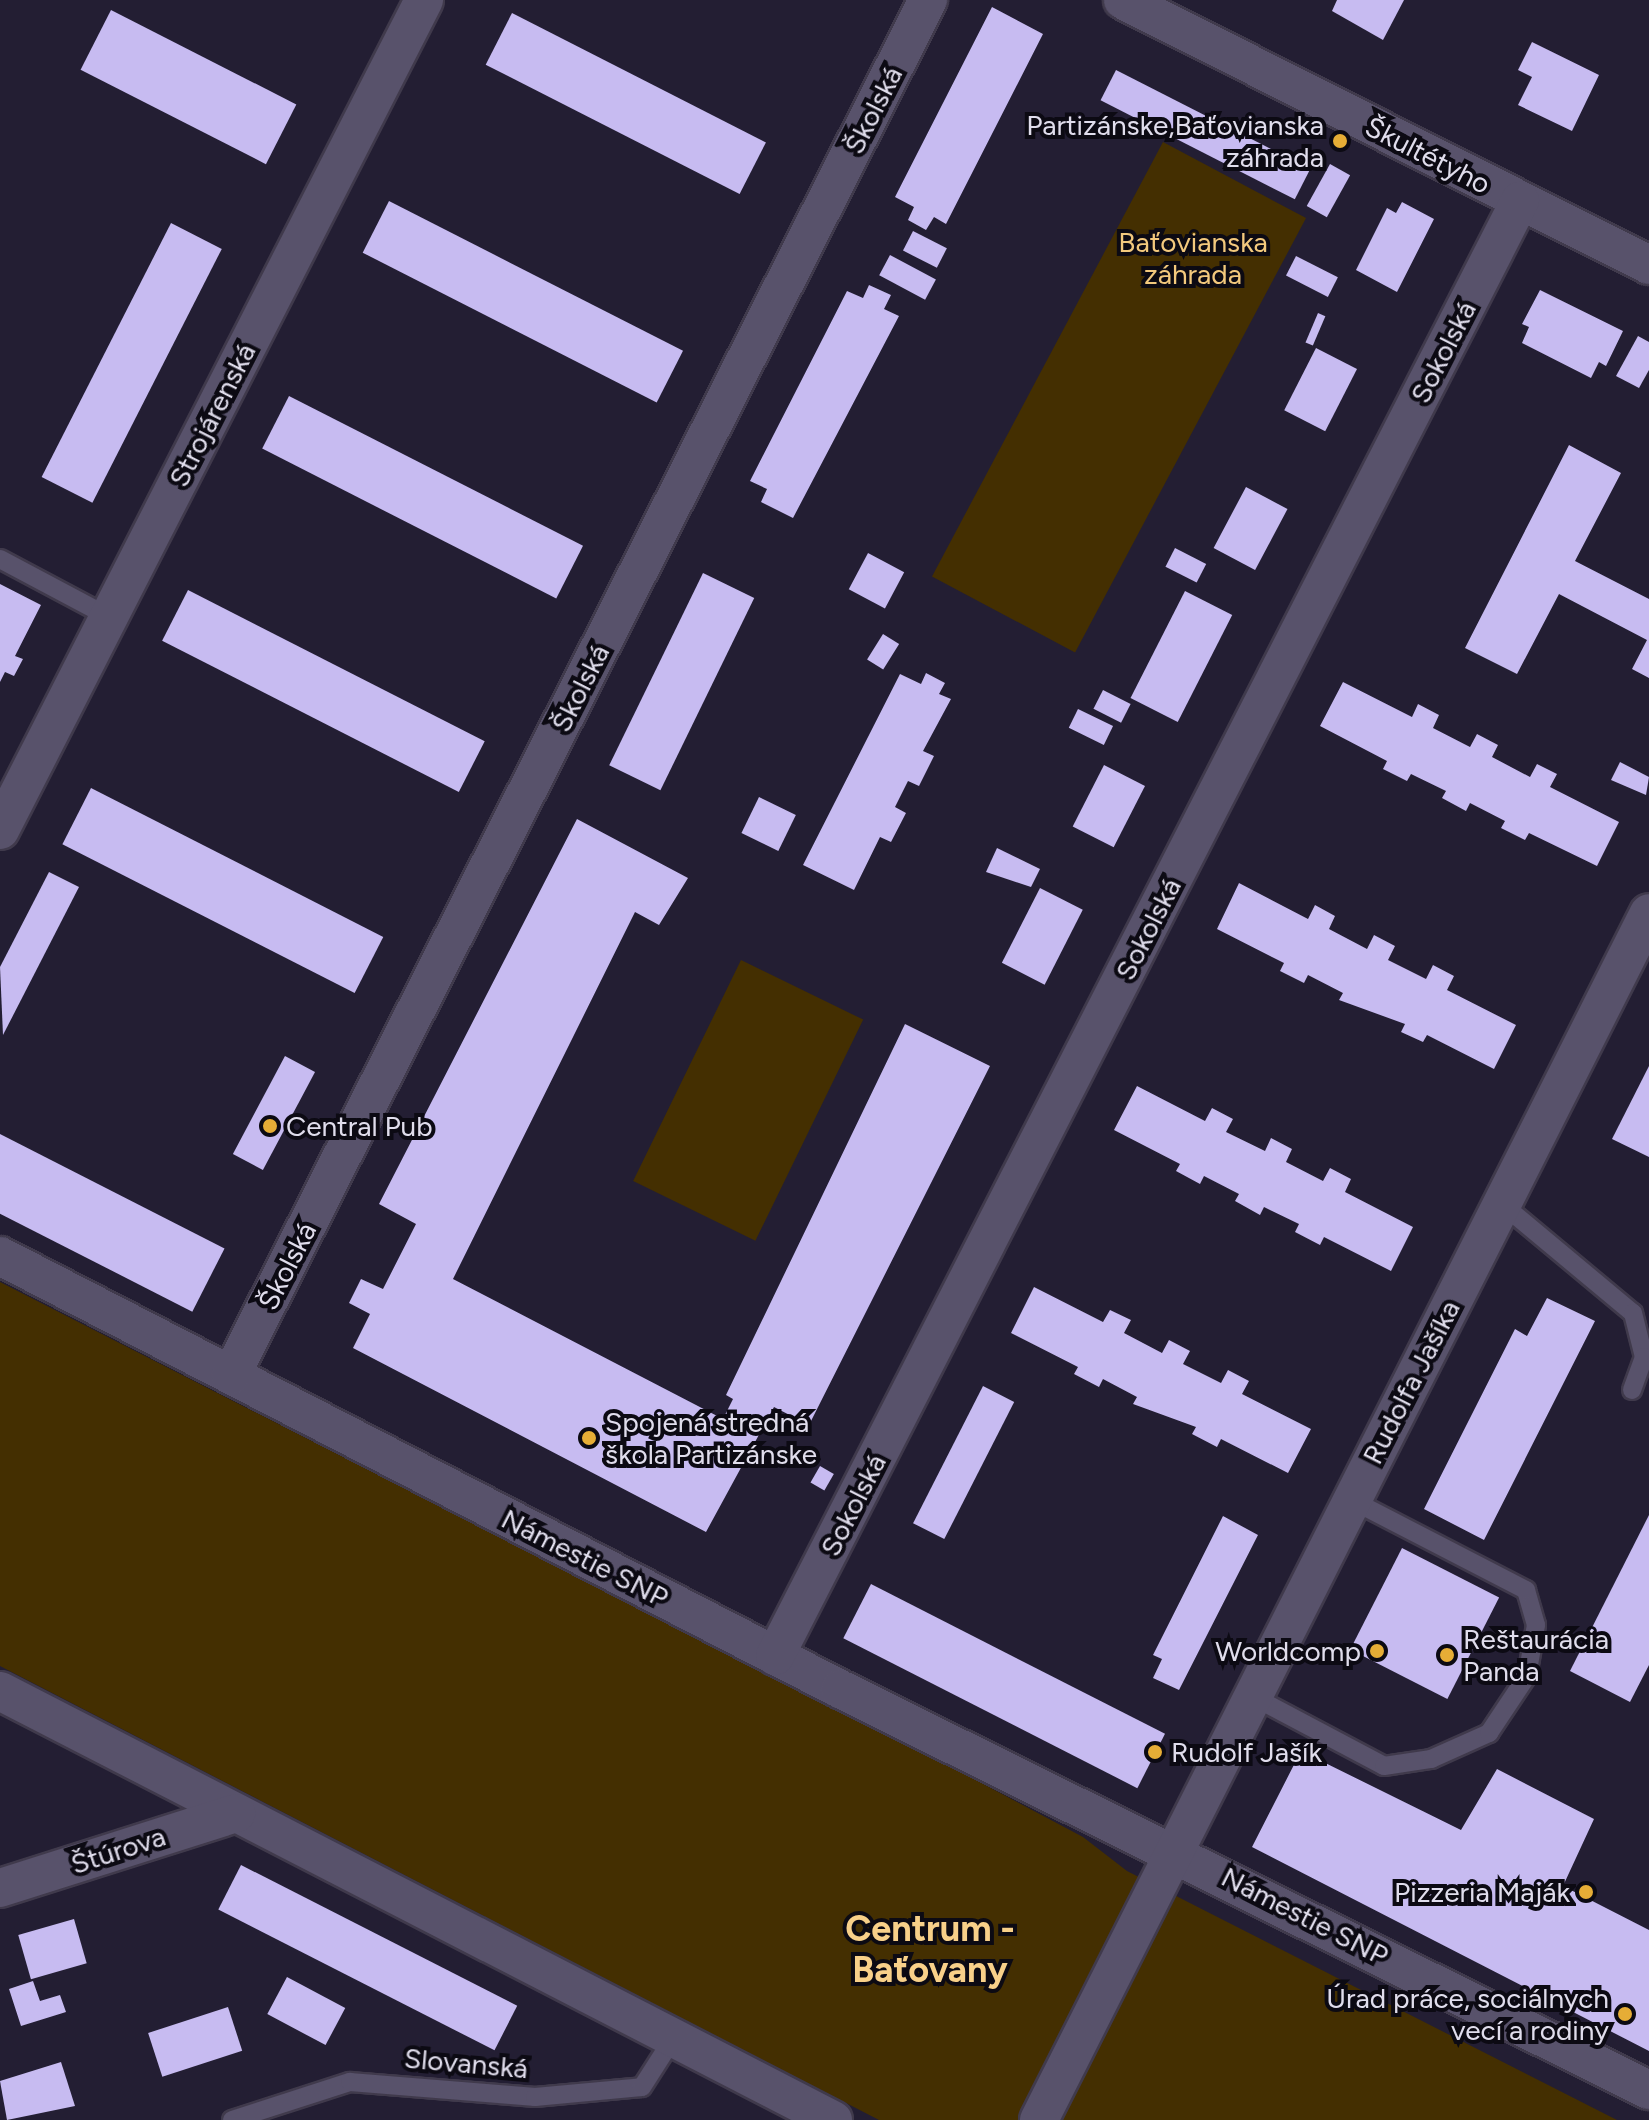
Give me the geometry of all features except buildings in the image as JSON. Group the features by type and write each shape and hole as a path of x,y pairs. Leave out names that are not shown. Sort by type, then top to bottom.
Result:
{"street":[{"name":"Strojárenská","path":"0,830 424,0"},
{"name":"Školská","path":"231,1375 928,0"},
{"name":"Škultétyho","path":"1123,0 1649,265"},
{"name":"Sokolská","path":"775,1656 1520,201"},
{"name":"Rudolfa Jašíka","path":"1174,1851 1649,913"},
{"name":"Námestie SNP","path":"0,1256 775,1656 1174,1851 1649,2090"},
{"path":"0,1691 833,2120"},
{"name":"Štúrova","path":"0,1888 236,1813"},
{"path":"1039,2120 1174,1851"}],"lane":[{"path":"0,559 109,617"},
{"path":"1502,1204 1633,1313 1644,1357 1632,1390"},
{"path":"1252,1696 1384,1766 1431,1759 1489,1733 1527,1676 1536,1625 1526,1590 1352,1500"},
{"name":"Slovanská","path":"232,2120 350,2082 535,2097 642,2087 674,2037"}],"green space":[{"name":"Baťovianska záhrada","path":"1163,142 1306,218 1075,652 932,576"},
{"path":"741,960 863,1020 755,1241 633,1181"},
{"path":"0,1282 968,1776 1083,1837 1127,1871 1617,2120 879,2120 0,1666"}],"place":[{"name":"Partizánske,Baťovianska záhrada","path":"1340,141"},
{"name":"Central Pub","path":"270,1126"},
{"name":"Spojená stredná škola Partizánske","path":"589,1438"},
{"name":"Worldcomp","path":"1377,1651"},
{"name":"Reštaurácia Panda","path":"1447,1655"},
{"name":"Rudolf Jašík","path":"1155,1752"},
{"name":"Pizzeria Maják","path":"1586,1892"},
{"name":"Úrad práce, sociálnych vecí a rodiny","path":"1625,2014"}],"district":[{"name":"Centrum - Baťovany","path":"930,1948"}]}
